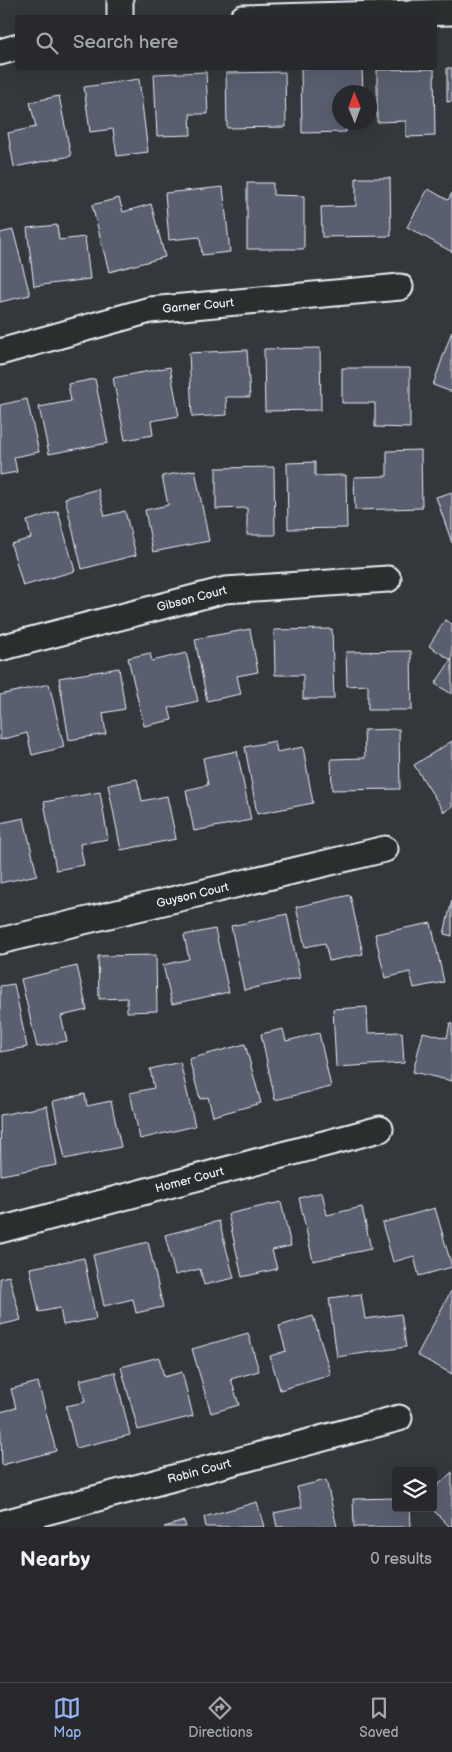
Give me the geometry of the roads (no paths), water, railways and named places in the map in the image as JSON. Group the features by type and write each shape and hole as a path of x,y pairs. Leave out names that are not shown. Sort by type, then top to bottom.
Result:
{"street":[{"path":"120,0 120,15"},
{"path":"348,15 452,12"},
{"path":"0,52 15,49"},
{"name":"Garner Court","path":"0,352 150,310 400,287"},
{"name":"Gibson Court","path":"0,648 225,590 388,579"},
{"name":"Guyson Court","path":"0,941 385,849"},
{"name":"Homer Court","path":"0,1230 380,1129"},
{"name":"Robin Court","path":"0,1524 399,1418"}]}
